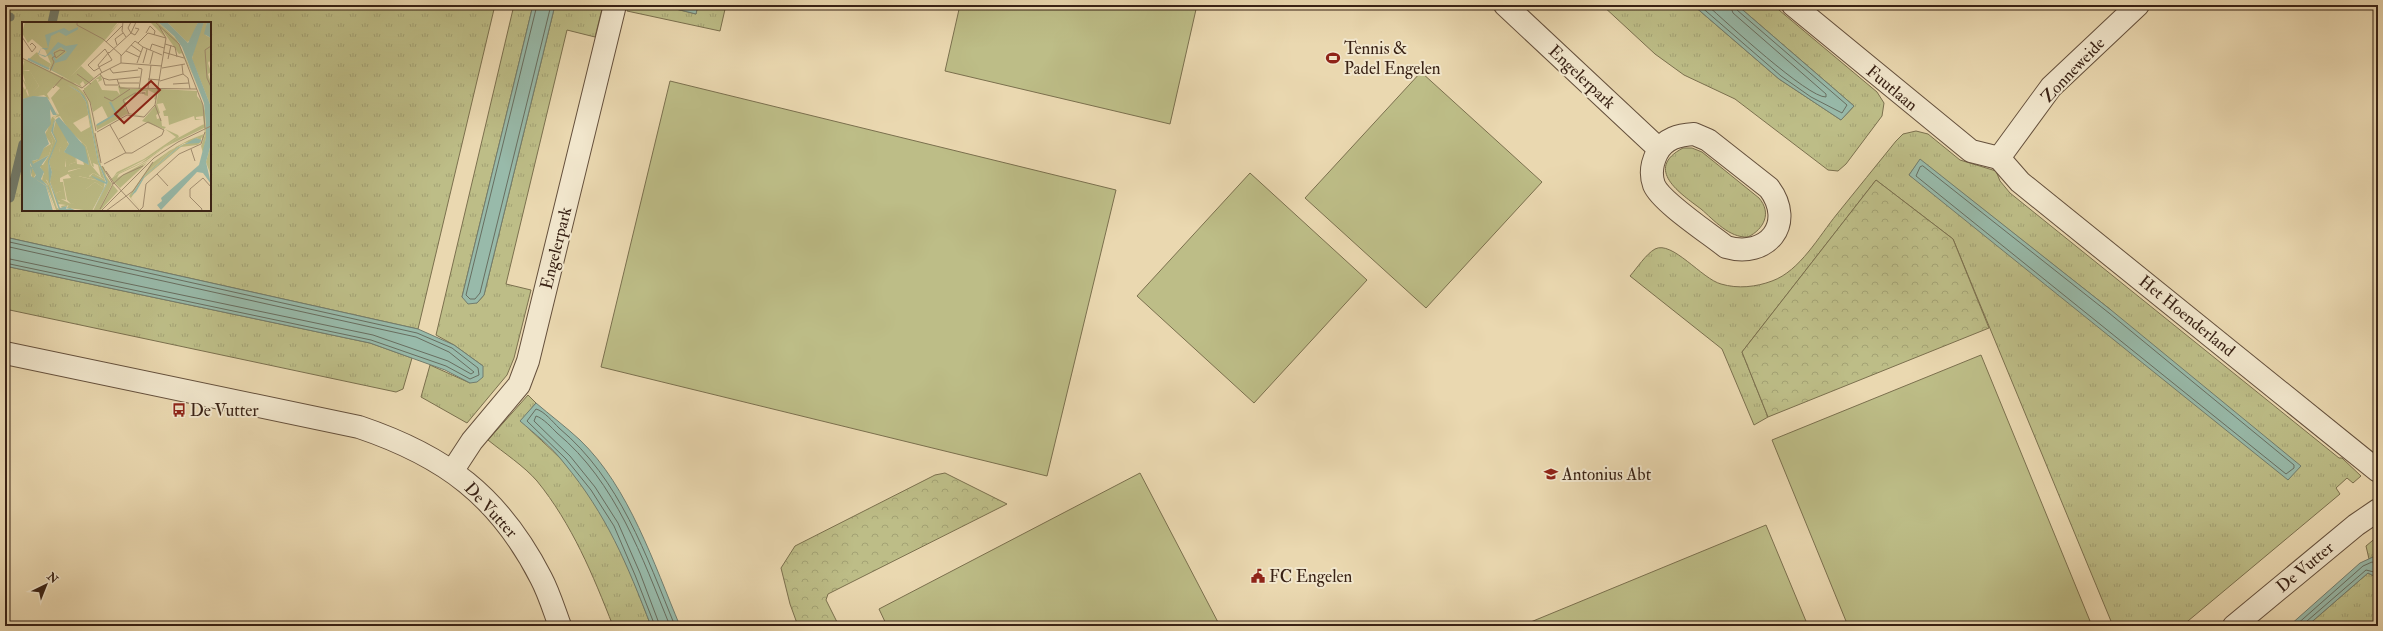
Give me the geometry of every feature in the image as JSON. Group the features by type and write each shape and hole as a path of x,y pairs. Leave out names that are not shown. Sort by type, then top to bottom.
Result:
{"street":[{"name":"Engelerpark","path":"453,470 472,441 519,385 528,361 615,5"},
{"name":"Engelerpark","path":"1505,5 1660,149"},
{"name":"Fuutlaan","path":"1793,5 1971,151 1999,158"},
{"name":"Zonneweide","path":"1999,158 2051,87 2138,5"},
{"path":"1694,134 1708,140 1769,188 1776,197 1780,212 1778,225 1771,237 1751,250 1738,251 1726,247 1670,203 1654,186 1652,174 1654,160 1660,149 1668,141 1680,135 1694,134"},
{"name":"Het Hoenderland","path":"1999,158 2020,182 2378,471"},
{"name":"De Vutter","path":"5,353 359,427 396,439 453,470 481,495 502,517 525,548 542,579 560,626"},
{"name":"De Vutter","path":"2234,626 2356,524 2378,510"}],"green space":[{"path":"5,5 495,5 418,329 5,237"},
{"path":"514,5 533,5 462,297 477,303 484,295 555,5 603,5 595,37 567,30 506,284 531,290 514,358 507,375 467,423 421,397 430,365 470,383 483,366 454,345 436,335"},
{"path":"628,5 660,5 696,14 698,5 726,5 720,31 627,11"},
{"path":"960,5 1197,5 1170,124 945,71"},
{"path":"1602,5 1693,5 1779,79 1841,120 1854,106 1737,5 1773,5 1877,92 1884,103 1882,116 1846,164 1838,171 1828,170 1735,99 1684,75 1655,54"},
{"path":"1421,72 1542,182 1426,308 1305,198"},
{"path":"670,81 1116,190 1047,476 601,367"},
{"path":"1916,131 1928,134 1960,160 1996,171 2000,181 2010,193 2339,458 2342,458 2361,476 2353,483 2347,478 2336,488 2340,494 2182,626 2113,626 1953,239 1876,180 1742,352 1768,417 1754,425 1722,349 1630,276 1648,254 1655,249 1662,248 1670,250 1678,255 1713,281 1727,286 1740,287 1760,285 1782,276 1808,252 1837,214 1903,134","holes":["1920,160 2111,310 1909,175"]},
{"path":"1683,148 1692,148 1702,152 1759,198 1765,209 1765,215 1762,225 1754,234 1748,237 1734,235 1722,228 1676,189 1666,173 1666,164 1671,156"},
{"path":"1250,173 1367,280 1254,403 1137,296"},
{"path":"1876,180 1953,239 1989,328 1768,417 1742,352"},
{"path":"5,266 370,343 412,358 403,389 396,392 5,309"},
{"path":"1981,355 2090,621 2079,626 1848,626 1772,440"},
{"path":"528,395 536,403 521,421 563,461 592,498 625,560 651,626 613,626 581,550 549,497 537,481 526,470 488,440"},
{"path":"945,473 1007,504 828,594 826,600 839,626 798,626 790,604 781,568 795,546 935,475"},
{"path":"1140,473 1220,626 887,626 879,609"},
{"path":"1766,525 1808,626 1521,626"},
{"path":"2378,536 2378,561 2373,557 2369,559 2366,546"},
{"path":"2368,573 2378,578 2378,626 2307,626"}],"water":[{"path":"533,5 555,5 484,295 477,303 468,304 462,297"},
{"path":"660,5 698,5 696,14"},
{"path":"1693,5 1737,5 1854,106 1841,120 1779,79"},
{"path":"1920,159 2111,310 2301,466 2288,480 1909,175"},
{"path":"5,237 418,329 454,345 483,366 483,377 477,382 470,383 445,370 370,343 5,266"},
{"path":"536,403 580,440 613,480 639,527 680,626 651,626 615,541 592,502 579,482 559,457 520,421"},
{"path":"2373,557 2378,561 2378,578 2368,573 2307,626 2289,626 2360,563"}],"waterway":[{"path":"52,22 56,5"},
{"path":"5,16 10,17"},
{"path":"10,198 22,148"}],"place":[{"name":"Tennis & Padel Engelen","path":"1333,58"},
{"name":"De Vutter","path":"179,410"},
{"name":"Antonius Abt","path":"1551,474"},
{"name":"FC Engelen","path":"1258,576"}]}
